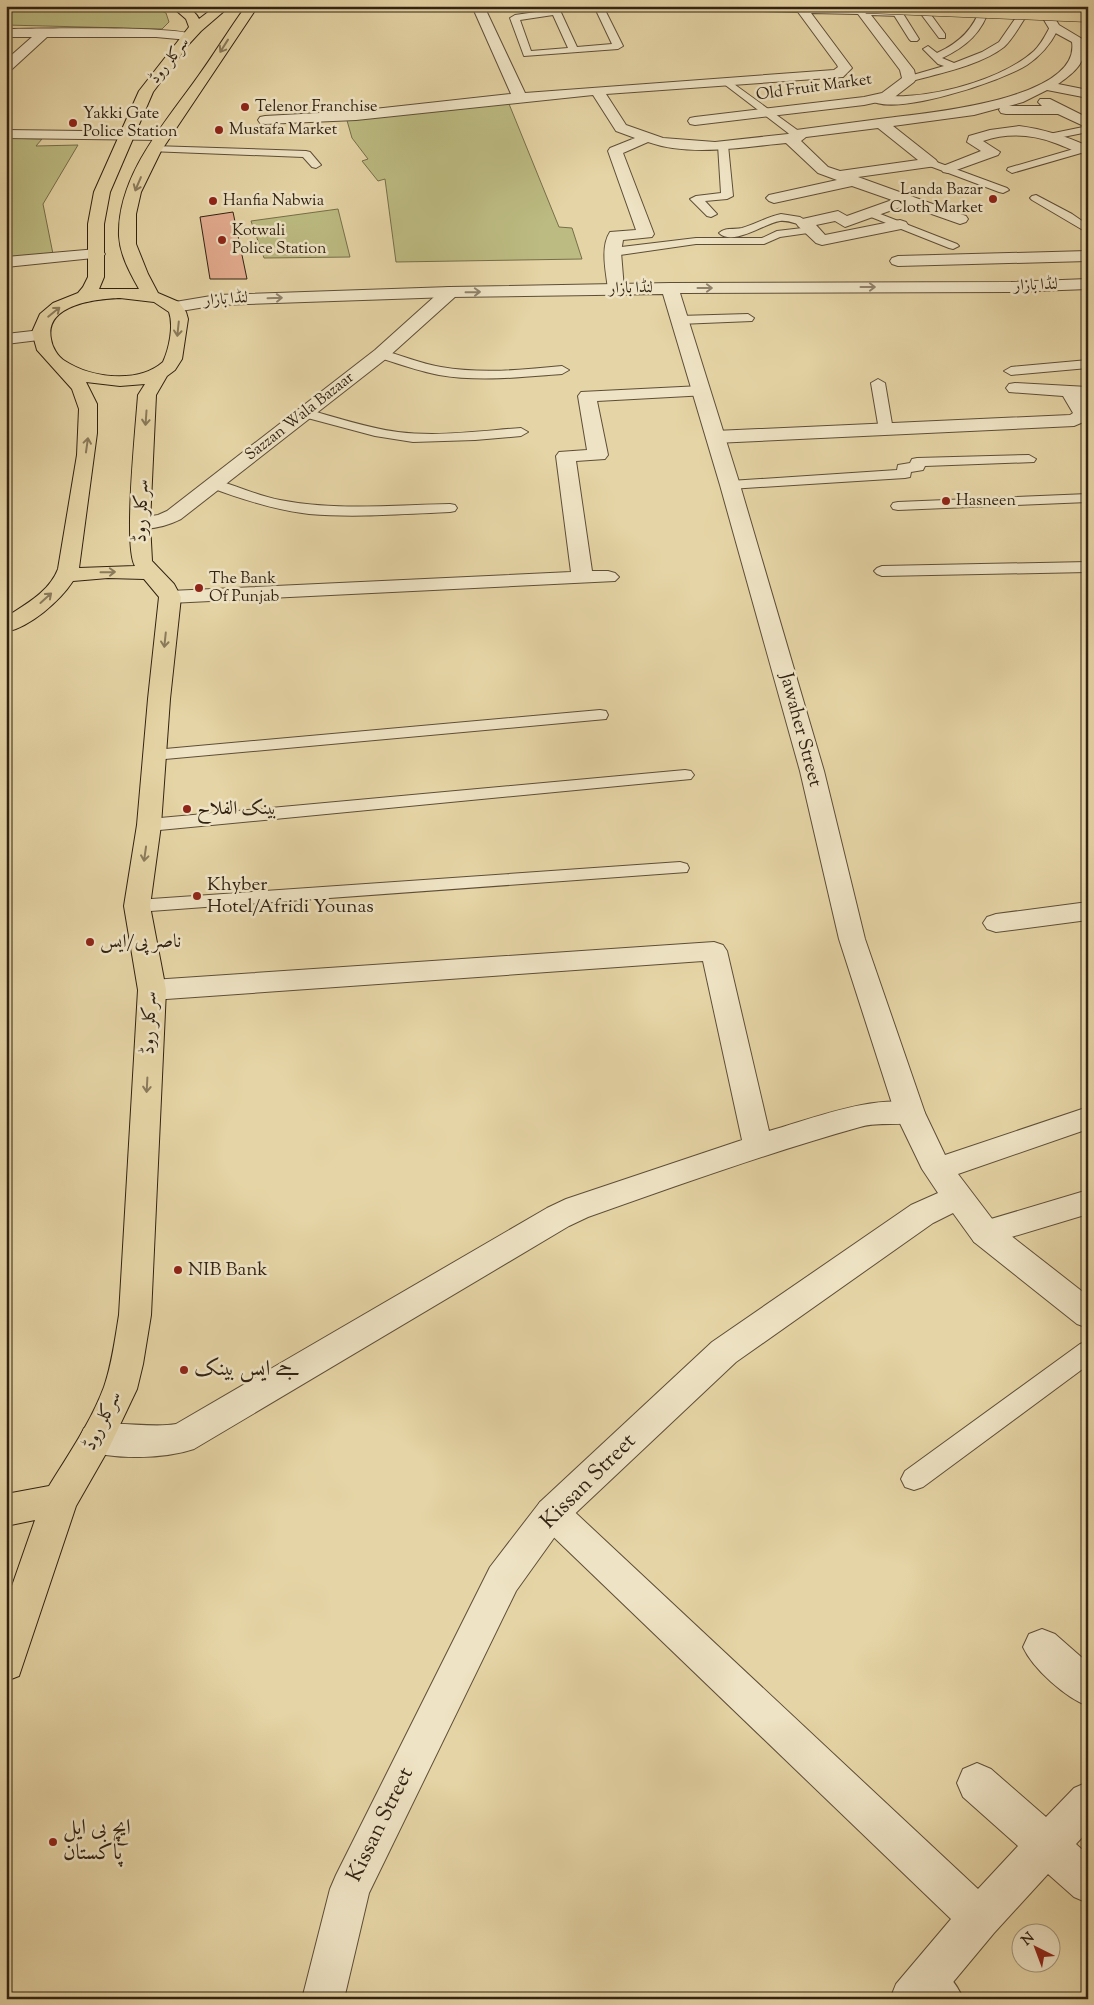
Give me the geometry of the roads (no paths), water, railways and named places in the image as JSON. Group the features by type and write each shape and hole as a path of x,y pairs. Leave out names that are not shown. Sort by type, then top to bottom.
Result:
{"main road":[{"path":"177,6 192,17 193,32"},
{"name":"سرکلر روڈ","path":"84,297 96,277 96,224 102,192 146,91 193,32 224,6"},
{"name":"سرکلر روڈ","path":"151,296 130,253 127,230 131,204 161,136 252,6"},
{"path":"1029,6 1088,8"},
{"path":"1055,22 1056,6"},
{"path":"862,8 1088,15"},
{"path":"6,626 29,612 47,597 67,574 88,435 87,402 78,385 46,351 41,335 43,323 52,313 66,304 84,297 120,292 151,296 175,307"},
{"name":"سرکلر روڈ","path":"6,1663 33,1576 60,1500 110,1413 122,1381 127,1364 135,1315 152,990 137,906 149,825 170,597 166,589 150,573 142,561 140,523 147,395 160,373 169,367 176,348 180,318 175,307"},
{"path":"62,366 81,375 106,380 128,381 160,373"},
{"path":"67,574 108,572 150,573"},
{"path":"6,1510 60,1500"}],"street":[{"path":"478,6 520,98"},
{"path":"722,6 862,8 926,14 985,11 1021,12 1055,22 1088,22"},
{"path":"1077,6 1088,8"},
{"path":"265,120 306,120 346,117 520,98 838,74 843,72 844,64 801,8"},
{"path":"862,8 907,70 909,78"},
{"path":"977,111 1046,86 1073,66 1081,64 1078,40 1055,22"},
{"path":"6,33 193,32"},
{"path":"6,67 44,33"},
{"name":"Old Fruit Market","path":"695,121 840,105 874,99 887,96 909,78"},
{"path":"1046,86 1088,94"},
{"path":"598,92 621,128 661,142 689,145 723,145 977,111 1061,110"},
{"path":"1028,94 1088,124"},
{"path":"881,123 931,163"},
{"path":"948,169 993,152 974,142 974,139 1019,130 1036,131 1053,136 1086,150"},
{"path":"6,134 161,136"},
{"path":"792,136 823,170 960,219"},
{"path":"616,289 613,252 616,235 646,234 615,151 646,138"},
{"path":"837,175 931,163"},
{"path":"774,198 853,181"},
{"path":"900,225 822,240 807,226 838,216 845,222 905,200"},
{"path":"6,262 97,254"},
{"path":"898,262 1088,256"},
{"name":"لنڈا بازار","path":"175,307 217,300 450,292 670,288 1001,287 1088,284"},
{"name":"Jawaher Street","path":"670,288 730,485 812,771 852,939 910,1113 936,1168 985,1233 1088,1315"},
{"name":"Sazzan Wala Bazaar","path":"140,523 163,520 174,516 381,354 450,292"},
{"path":"6,339 41,335"},
{"path":"1013,379 1068,391 1088,392"},
{"path":"582,578 566,456 598,455 587,396 701,391"},
{"path":"715,437 1074,420 1081,416 1083,411 1068,391"},
{"path":"170,597 608,576"},
{"path":"996,923 1088,912"},
{"path":"152,990 714,951 758,1146"},
{"path":"96,1439 158,1442 182,1438 576,1208 758,1146 863,1115 910,1113"},
{"path":"936,1168 1088,1118"},
{"name":"Kissan Street","path":"324,1999 350,1889 502,1579 552,1513 724,1352 922,1214 958,1197"},
{"path":"985,1233 1088,1202"},
{"path":"552,1513 979,1918"},
{"path":"1042,1647 1088,1688"},
{"path":"977,1783 1088,1883"},
{"path":"929,1992 979,1918 1088,1802"}],"lane":[{"path":"574,50 555,9 515,18 527,54 574,50 618,46 598,6"},
{"path":"936,57 961,44 973,34 985,11"},
{"path":"897,12 914,39"},
{"path":"909,78 954,66 985,54 1002,44 1021,12"},
{"path":"926,14 942,36"},
{"path":"874,99 888,102 928,96 972,86 998,76 1037,53 1049,38 1055,22"},
{"path":"928,49 941,62 954,66"},
{"path":"727,82 767,113 792,136"},
{"path":"1053,136 1088,129"},
{"path":"711,214 696,198 727,196 723,145"},
{"path":"154,149 306,154 316,165"},
{"path":"1012,170 1086,150"},
{"path":"931,163 1003,190"},
{"path":"1036,198 1088,230"},
{"path":"870,213 952,246"},
{"path":"720,233 743,232 767,221 792,216 807,226"},
{"path":"613,252 696,242 764,241 777,234 807,226"},
{"path":"679,320 748,318"},
{"path":"381,354 431,369 460,373 514,374 562,370"},
{"path":"1013,379 1088,364"},
{"path":"878,383 886,430"},
{"path":"305,413 370,431 400,436 443,437 521,432"},
{"path":"730,485 905,474 903,468 918,467 918,462 1029,459"},
{"path":"214,484 240,494 289,507 342,511 450,508"},
{"path":"898,506 1088,498"},
{"path":"882,570 1088,567"},
{"path":"154,755 600,715"},
{"path":"149,825 684,775"},
{"path":"137,906 680,868"},
{"path":"914,1479 1088,1351"}],"place":[{"name":"Telenor Franchise","path":"245,107"},
{"name":"Yakki Gate Police Station","path":"73,123"},
{"name":"Mustafa Market","path":"219,130"},
{"name":"Landa Bazar Cloth Market","path":"993,199"},
{"name":"Hanfia Nabwia","path":"213,201"},
{"name":"Kotwali Police Station","path":"222,240"},
{"name":"Hasneen","path":"946,501"},
{"name":"The Bank Of Punjab","path":"199,588"},
{"name":"بینک الفلاح","path":"187,809"},
{"name":"Khyber Hotel/Afridi Younas","path":"197,896"},
{"name":"ناصر پی/ایس","path":"90,942"},
{"name":"NIB Bank","path":"178,1270"},
{"name":"جے ایس بینک","path":"184,1370"},
{"name":"ایچ بی ایل پاکستان","path":"53,1842"}]}
